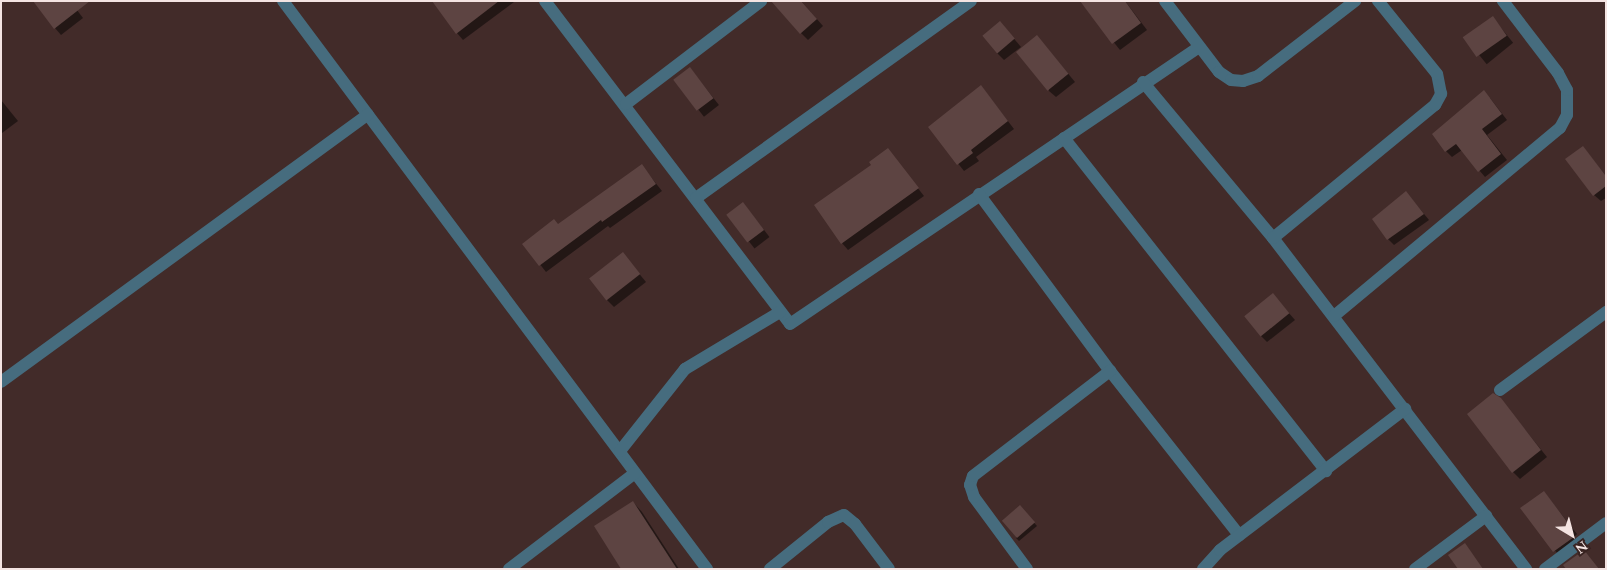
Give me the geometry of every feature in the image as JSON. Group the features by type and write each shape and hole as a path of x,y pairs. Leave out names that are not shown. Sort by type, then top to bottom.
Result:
{"street":[{"path":"283,1 707,569"},
{"path":"626,104 761,1"},
{"path":"696,198 971,1"},
{"path":"1165,1 1219,72 1231,80 1244,81 1258,76 1355,1"},
{"path":"1273,238 1435,104 1441,94 1438,74 1378,1"},
{"path":"1334,316 1560,128 1566,115 1567,90 1558,73 1504,1"},
{"path":"551,3 790,324 1064,138 1143,82 1199,47"},
{"path":"1143,82 1273,238 1526,569"},
{"path":"1,382 368,114"},
{"path":"1064,138 1326,470"},
{"path":"979,194 1110,371 1239,535"},
{"path":"620,451 685,369 780,312"},
{"path":"1500,390 1606,312"},
{"path":"1026,569 974,497 970,485 973,476 1110,371"},
{"path":"1203,569 1207,561 1239,535 1405,409"},
{"path":"509,569 635,473"},
{"path":"770,569 828,522 844,516 850,518 889,569"},
{"path":"1415,569 1486,516"},
{"path":"1545,569 1606,523"}],"building":[{"path":"33,1 90,1 54,29"},
{"path":"432,1 499,1 456,34"},
{"path":"771,1 801,1 817,19 800,34"},
{"path":"1080,1 1125,1 1141,23 1112,44"},
{"path":"1493,16 1507,36 1476,57 1463,37"},
{"path":"1000,21 1015,39 997,53 982,36"},
{"path":"1037,35 1068,74 1047,91 1016,52"},
{"path":"690,67 713,98 697,111 673,80"},
{"path":"981,85 1008,121 971,150 973,153 957,165 928,127"},
{"path":"1484,90 1502,114 1482,129 1501,154 1478,172 1456,144 1445,152 1432,134"},
{"path":"1583,146 1606,176 1606,186 1593,196 1565,159"},
{"path":"888,148 919,188 841,244 814,205 871,165 869,162"},
{"path":"642,164 656,184 602,222 601,220 539,266 522,244 554,219 558,224"},
{"path":"1406,191 1424,214 1387,240 1372,219"},
{"path":"743,202 764,230 747,243 726,215"},
{"path":"623,252 640,274 606,301 589,278"},
{"path":"1273,293 1289,313 1261,336 1244,316"},
{"path":"1493,393 1501,398 1541,450 1512,473 1467,414"},
{"path":"1544,491 1571,527 1568,529 1574,537 1553,552 1520,508"},
{"path":"633,501 677,569 621,569 594,526"},
{"path":"1020,505 1035,522 1017,538 1002,521"},
{"path":"1465,543 1483,569 1458,569 1448,555"},
{"path":"1584,550 1599,569 1566,569 1563,565"}]}
